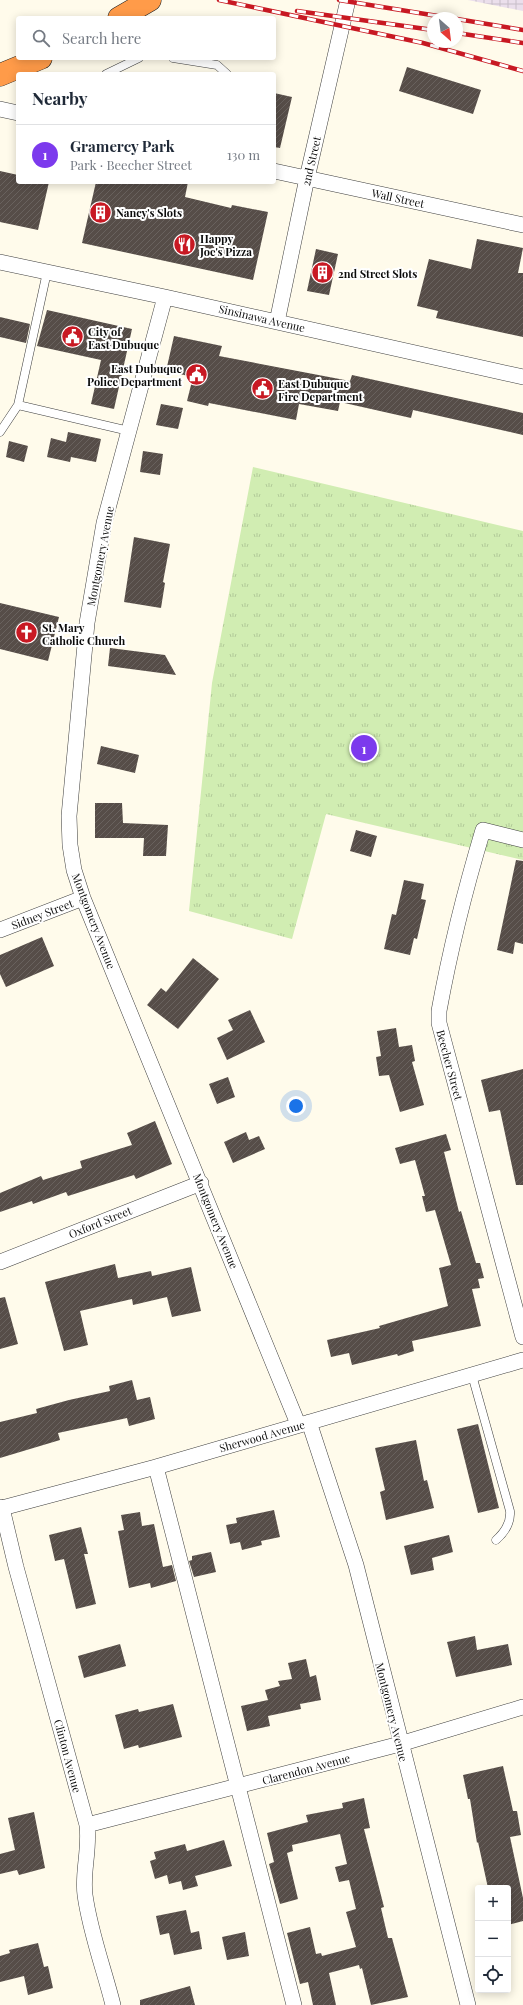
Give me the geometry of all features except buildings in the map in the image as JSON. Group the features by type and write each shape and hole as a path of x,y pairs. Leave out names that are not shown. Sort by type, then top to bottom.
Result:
{"highway":[{"path":"122,16 150,0"},
{"path":"0,75 36,60"}],"street":[{"name":"2nd Street","path":"277,322 307,178 348,0"},
{"path":"0,109 16,113"},
{"name":"Wall Street","path":"276,170 523,225"},
{"name":"Sinsinawa Avenue","path":"0,262 165,297 523,377"},
{"name":"Montgomery Avenue","path":"165,297 104,523 87,623 69,816 70,845 74,870 83,898 201,1183 304,1423 356,1565 400,1744 468,2005"},
{"name":"Beecher Street","path":"523,840 484,830 465,890 453,940 439,1011 439,1023 523,1337"},
{"name":"Sidney Street","path":"0,930 83,898"},
{"name":"Oxford Street","path":"0,1262 201,1183"},
{"name":"Sherwood Avenue","path":"1,1507 156,1468 304,1423 523,1360"},
{"path":"156,1468 236,1787 294,2005"},
{"name":"Clinton Avenue","path":"1,1507 87,1825 89,1839 85,1893 87,1910 113,2005"},
{"name":"Clarendon Avenue","path":"87,1825 400,1744 523,1707"}],"lane":[{"path":"110,72 135,60"},
{"path":"185,60 217,65 225,72"},
{"path":"0,432 18,405 47,272"},
{"path":"18,405 129,431"},
{"path":"472,1375 510,1511 511,1518 508,1526 496,1540"}],"shaded area":[{"path":"468,0 523,0 523,11"}],"green space":[{"path":"253,467 523,531 523,860 326,814 292,939 189,911 212,683"}],"railway":[{"path":"219,0 423,43 523,71"},
{"path":"339,0 427,14"},
{"path":"297,11 427,29"},
{"path":"463,20 523,30"},
{"path":"463,34 523,43"}],"place":[{"name":"Nancy's Slots","path":"100,212"},
{"name":"Happy Joe's Pizza","path":"185,244"},
{"name":"2nd Street Slots","path":"322,273"},
{"name":"City of East Dubuque","path":"73,337"},
{"name":"East Dubuque Police Department","path":"197,374"},
{"name":"East Dubuque Fire Department","path":"262,389"},
{"name":"St. Mary Catholic Church","path":"27,633"},
{"name":"Gramercy Park","path":"364,748"}]}
